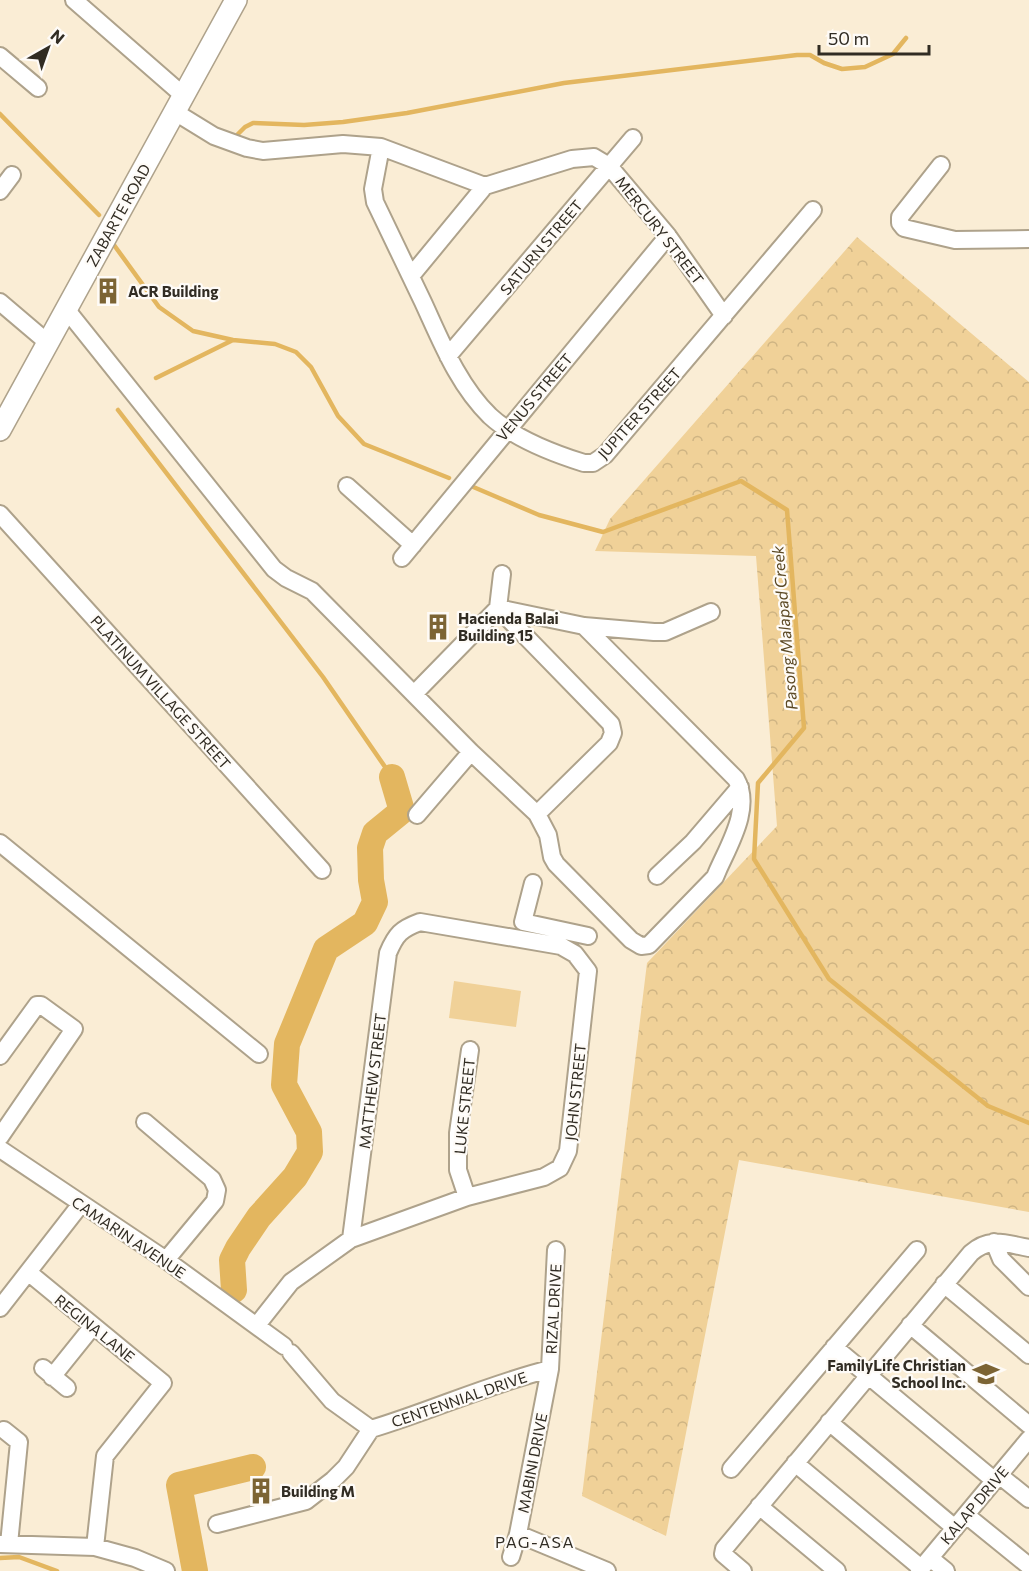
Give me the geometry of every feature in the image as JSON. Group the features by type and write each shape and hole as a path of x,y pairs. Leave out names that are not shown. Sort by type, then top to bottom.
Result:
{"main road":[{"name":"ZABARTE ROAD","path":"0,430 236,0"}],"street":[{"path":"74,0 214,136 247,148 263,151 343,144 381,147 484,186 411,276"},
{"path":"0,56 38,88"},
{"name":"SATURN STREET","path":"448,356 633,138"},
{"name":"JUPITER STREET","path":"381,147 374,183 375,202 448,356 478,402 507,429 522,438 577,460 593,463 599,460 813,210"},
{"name":"MERCURY STREET","path":"484,186 572,159 594,157 609,166 668,236 724,316"},
{"path":"941,165 900,217 900,223 904,228 955,240 1029,239"},
{"name":"VENUS STREET","path":"402,558 668,236"},
{"path":"0,302 48,342"},
{"path":"66,309 274,569 286,579 312,591 471,752 537,814 548,835 556,864 632,940 641,946 649,945 715,877 742,811 740,787 736,779 584,626"},
{"path":"347,486 413,545"},
{"name":"PLATINUM VILLAGE STREET","path":"0,514 322,870"},
{"path":"414,694 498,608 502,574"},
{"path":"498,608 584,626 665,632 711,612"},
{"path":"498,608 611,724 613,733 609,743 537,814"},
{"path":"417,815 471,752"},
{"path":"657,876 693,842 740,787"},
{"path":"0,843 259,1054"},
{"path":"522,940 523,922 533,883"},
{"name":"JOHN STREET","path":"252,1322 291,1282 351,1239 467,1197 544,1177 560,1168 568,1150 588,971 575,954 561,946 420,922 405,928"},
{"path":"523,922 588,936"},
{"name":"MATTHEW STREET","path":"351,1239 388,953 394,939 405,928"},
{"path":"0,1056 38,1005 74,1029 0,1137"},
{"name":"LUKE STREET","path":"467,1197 458,1170 458,1133 470,1050"},
{"path":"145,1122 212,1179 217,1190 215,1201 166,1260"},
{"name":"CAMARIN AVENUE","path":"0,1149 166,1260 252,1322"},
{"path":"0,1308 81,1204"},
{"path":"743,1571 723,1554 724,1549 944,1284 983,1244 994,1242 1029,1248"},
{"path":"994,1242 1000,1259 1029,1287"},
{"name":"RIZAL DRIVE","path":"550,1369 556,1250"},
{"path":"730,1469 917,1250"},
{"name":"REGINA LANE","path":"28,1272 163,1383 105,1456 95,1546"},
{"path":"944,1284 1029,1355"},
{"name":"CENTENNIAL DRIVE","path":"252,1322 287,1350 332,1401 371,1429 426,1412 499,1383 550,1369"},
{"path":"910,1325 1029,1425"},
{"path":"67,1388 48,1372 93,1326"},
{"path":"834,1347 997,1478 1029,1499"},
{"name":"MABINI DRIVE","path":"550,1369 518,1534 607,1571"},
{"path":"829,1422 961,1521 1029,1566"},
{"path":"217,1524 306,1501 346,1467 371,1429"},
{"path":"4,1430 19,1442 5,1544 95,1546 135,1564 166,1571"},
{"name":"KALAP DRIVE","path":"924,1566 1029,1439"},
{"path":"795,1463 924,1566 946,1571"},
{"path":"759,1506 837,1571"},
{"path":"511,1557 518,1534"}],"green space":[{"path":"857,237 1029,382 1029,1212 739,1160 666,1536 582,1496 647,963 777,826 756,556 595,551 610,519"},
{"path":"454,981 521,991 516,1027 449,1018"}],"waterway":[{"path":"238,134 253,123 304,125 343,122 407,113 564,83 797,55 810,55 842,69 865,67 893,54 906,38"},
{"name":"Pasong Malapad Creek","path":"0,114 99,215"},
{"name":"Pasong Malapad Creek","path":"114,245 159,307 193,331 233,340 275,344 296,352 311,367 338,416 364,444 449,478"},
{"path":"156,378 233,340"},
{"path":"118,410 323,677 392,777"},
{"name":"Pasong Malapad Creek","path":"471,486 539,515 603,532 741,481 787,510 804,728 758,783 754,859 829,979 988,1106 1029,1123"},
{"path":"234,1290 232,1260 238,1248 259,1217 295,1177 310,1152 309,1132 284,1085 287,1044 326,949 365,923 375,902 371,880 370,848 375,833 402,811 392,777"},
{"path":"195,1571 179,1485 253,1467"},
{"path":"0,1558 19,1557 57,1571"}],"place":[{"name":"ACR Building","path":"108,291"},
{"name":"Hacienda Balai Building 15","path":"438,627"},
{"name":"FamilyLife Christian School Inc.","path":"986,1374"},
{"name":"Building M","path":"261,1491"}],"district":[{"name":"PAG-ASA","path":"535,1541"}]}
